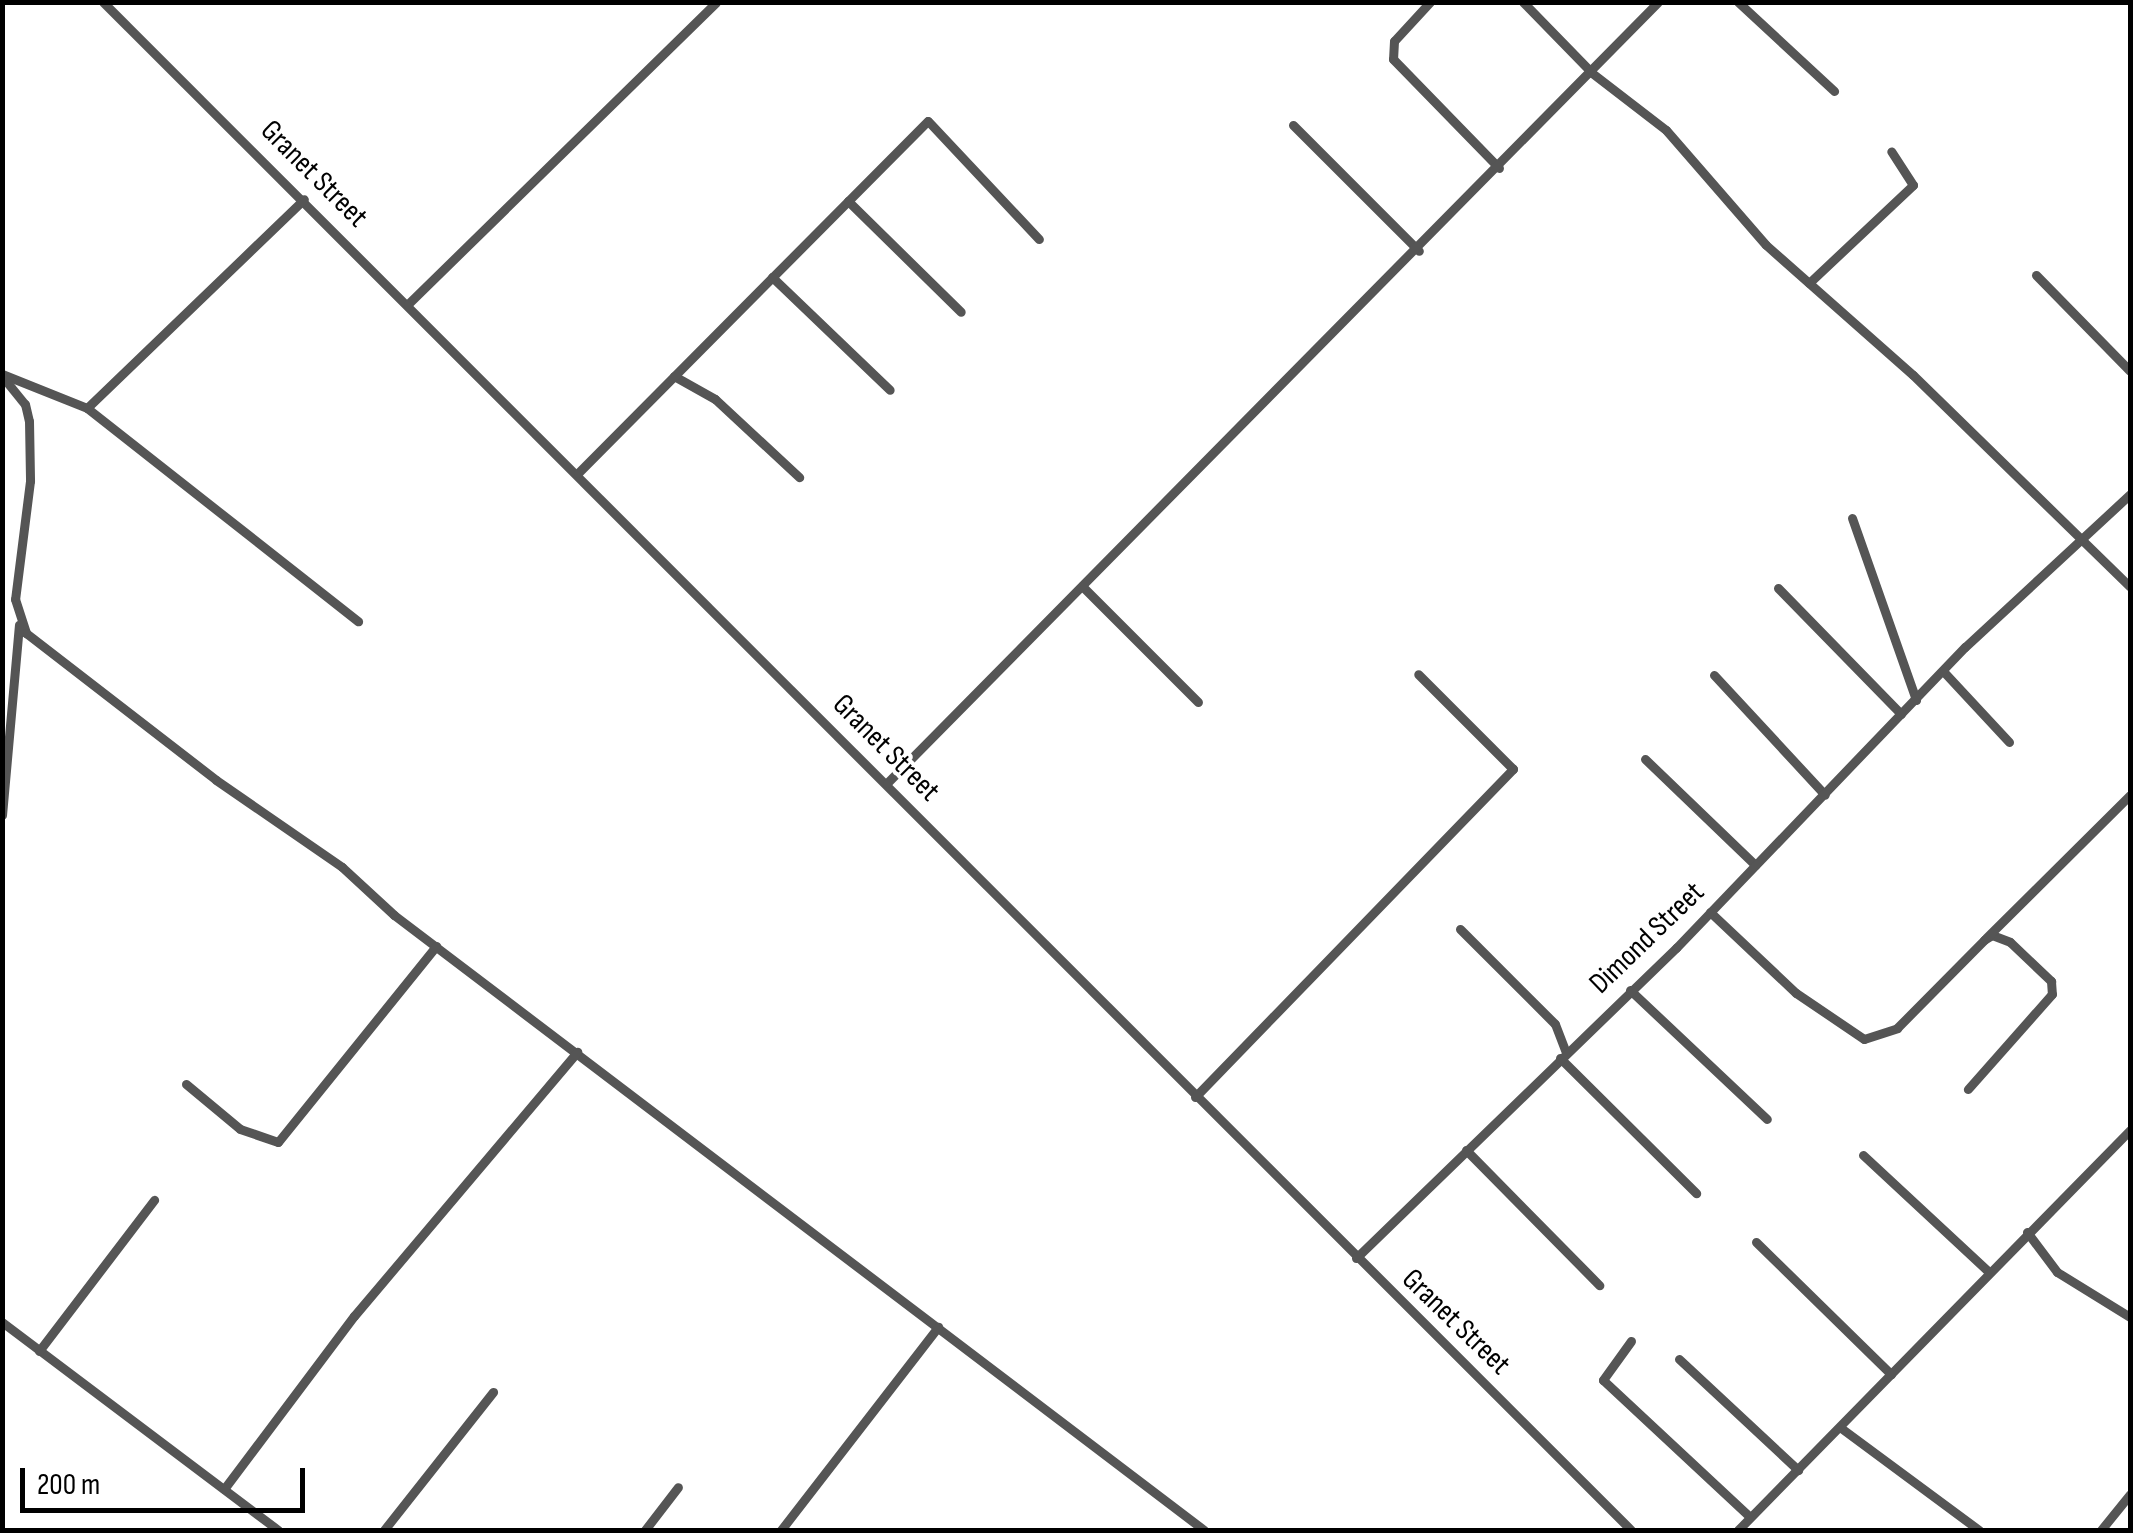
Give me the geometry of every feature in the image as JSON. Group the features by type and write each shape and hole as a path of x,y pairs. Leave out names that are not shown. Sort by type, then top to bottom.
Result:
{"street":[{"name":"Granet Street","path":"103,2 1631,1530"},
{"path":"408,304 716,2"},
{"path":"1430,2 1394,41 1392,58 1499,168"},
{"path":"1523,2 1592,73 1654,120 1808,283 1913,375 2079,544 2130,587"},
{"path":"887,784 1418,251 1658,2"},
{"path":"1738,2 1834,91"},
{"path":"578,473 928,121 1039,239"},
{"path":"1293,125 1418,251"},
{"path":"1808,283 1912,185 1891,151"},
{"path":"87,408 304,199"},
{"path":"848,201 961,312"},
{"path":"2036,276 2130,371"},
{"path":"772,278 890,390"},
{"path":"2,374 87,408 358,622"},
{"path":"2,374 25,404 28,421 19,625 2,815"},
{"path":"674,376 715,399 799,477"},
{"path":"2079,544 2130,494"},
{"path":"1852,518 1916,700"},
{"name":"Dimond Street","path":"1356,1258 1710,912 2053,560 2079,544"},
{"path":"1082,586 1198,702"},
{"path":"1778,588 1902,714"},
{"path":"19,625 216,780 352,874 436,946 1204,1530"},
{"path":"1943,671 2009,742"},
{"path":"1195,1097 1513,770 1418,674"},
{"path":"1714,675 1825,795"},
{"path":"1645,760 1755,865"},
{"path":"1710,912 1796,993 1864,1039 1876,1040 1897,1028 2130,795"},
{"path":"1460,929 1555,1024 1564,1055 1696,1193"},
{"path":"1968,1089 2052,994 2050,981 2010,942 1992,935 1984,940"},
{"path":"186,1084 240,1129 278,1142 436,946"},
{"path":"1630,990 1767,1119"},
{"path":"224,1489 354,1316 577,1052"},
{"path":"1738,1530 2130,1130"},
{"path":"1466,1150 1600,1284"},
{"path":"1863,1155 1989,1272"},
{"path":"38,1351 154,1200"},
{"path":"2028,1232 2057,1272 2130,1318"},
{"path":"1756,1242 1891,1374"},
{"path":"2,1322 278,1530"},
{"path":"781,1530 938,1327"},
{"path":"1631,1341 1604,1380 1750,1517"},
{"path":"1679,1358 1798,1470"},
{"path":"384,1530 493,1392"},
{"path":"1841,1428 1979,1530"},
{"path":"644,1530 678,1487"},
{"path":"2101,1530 2130,1494"}]}
